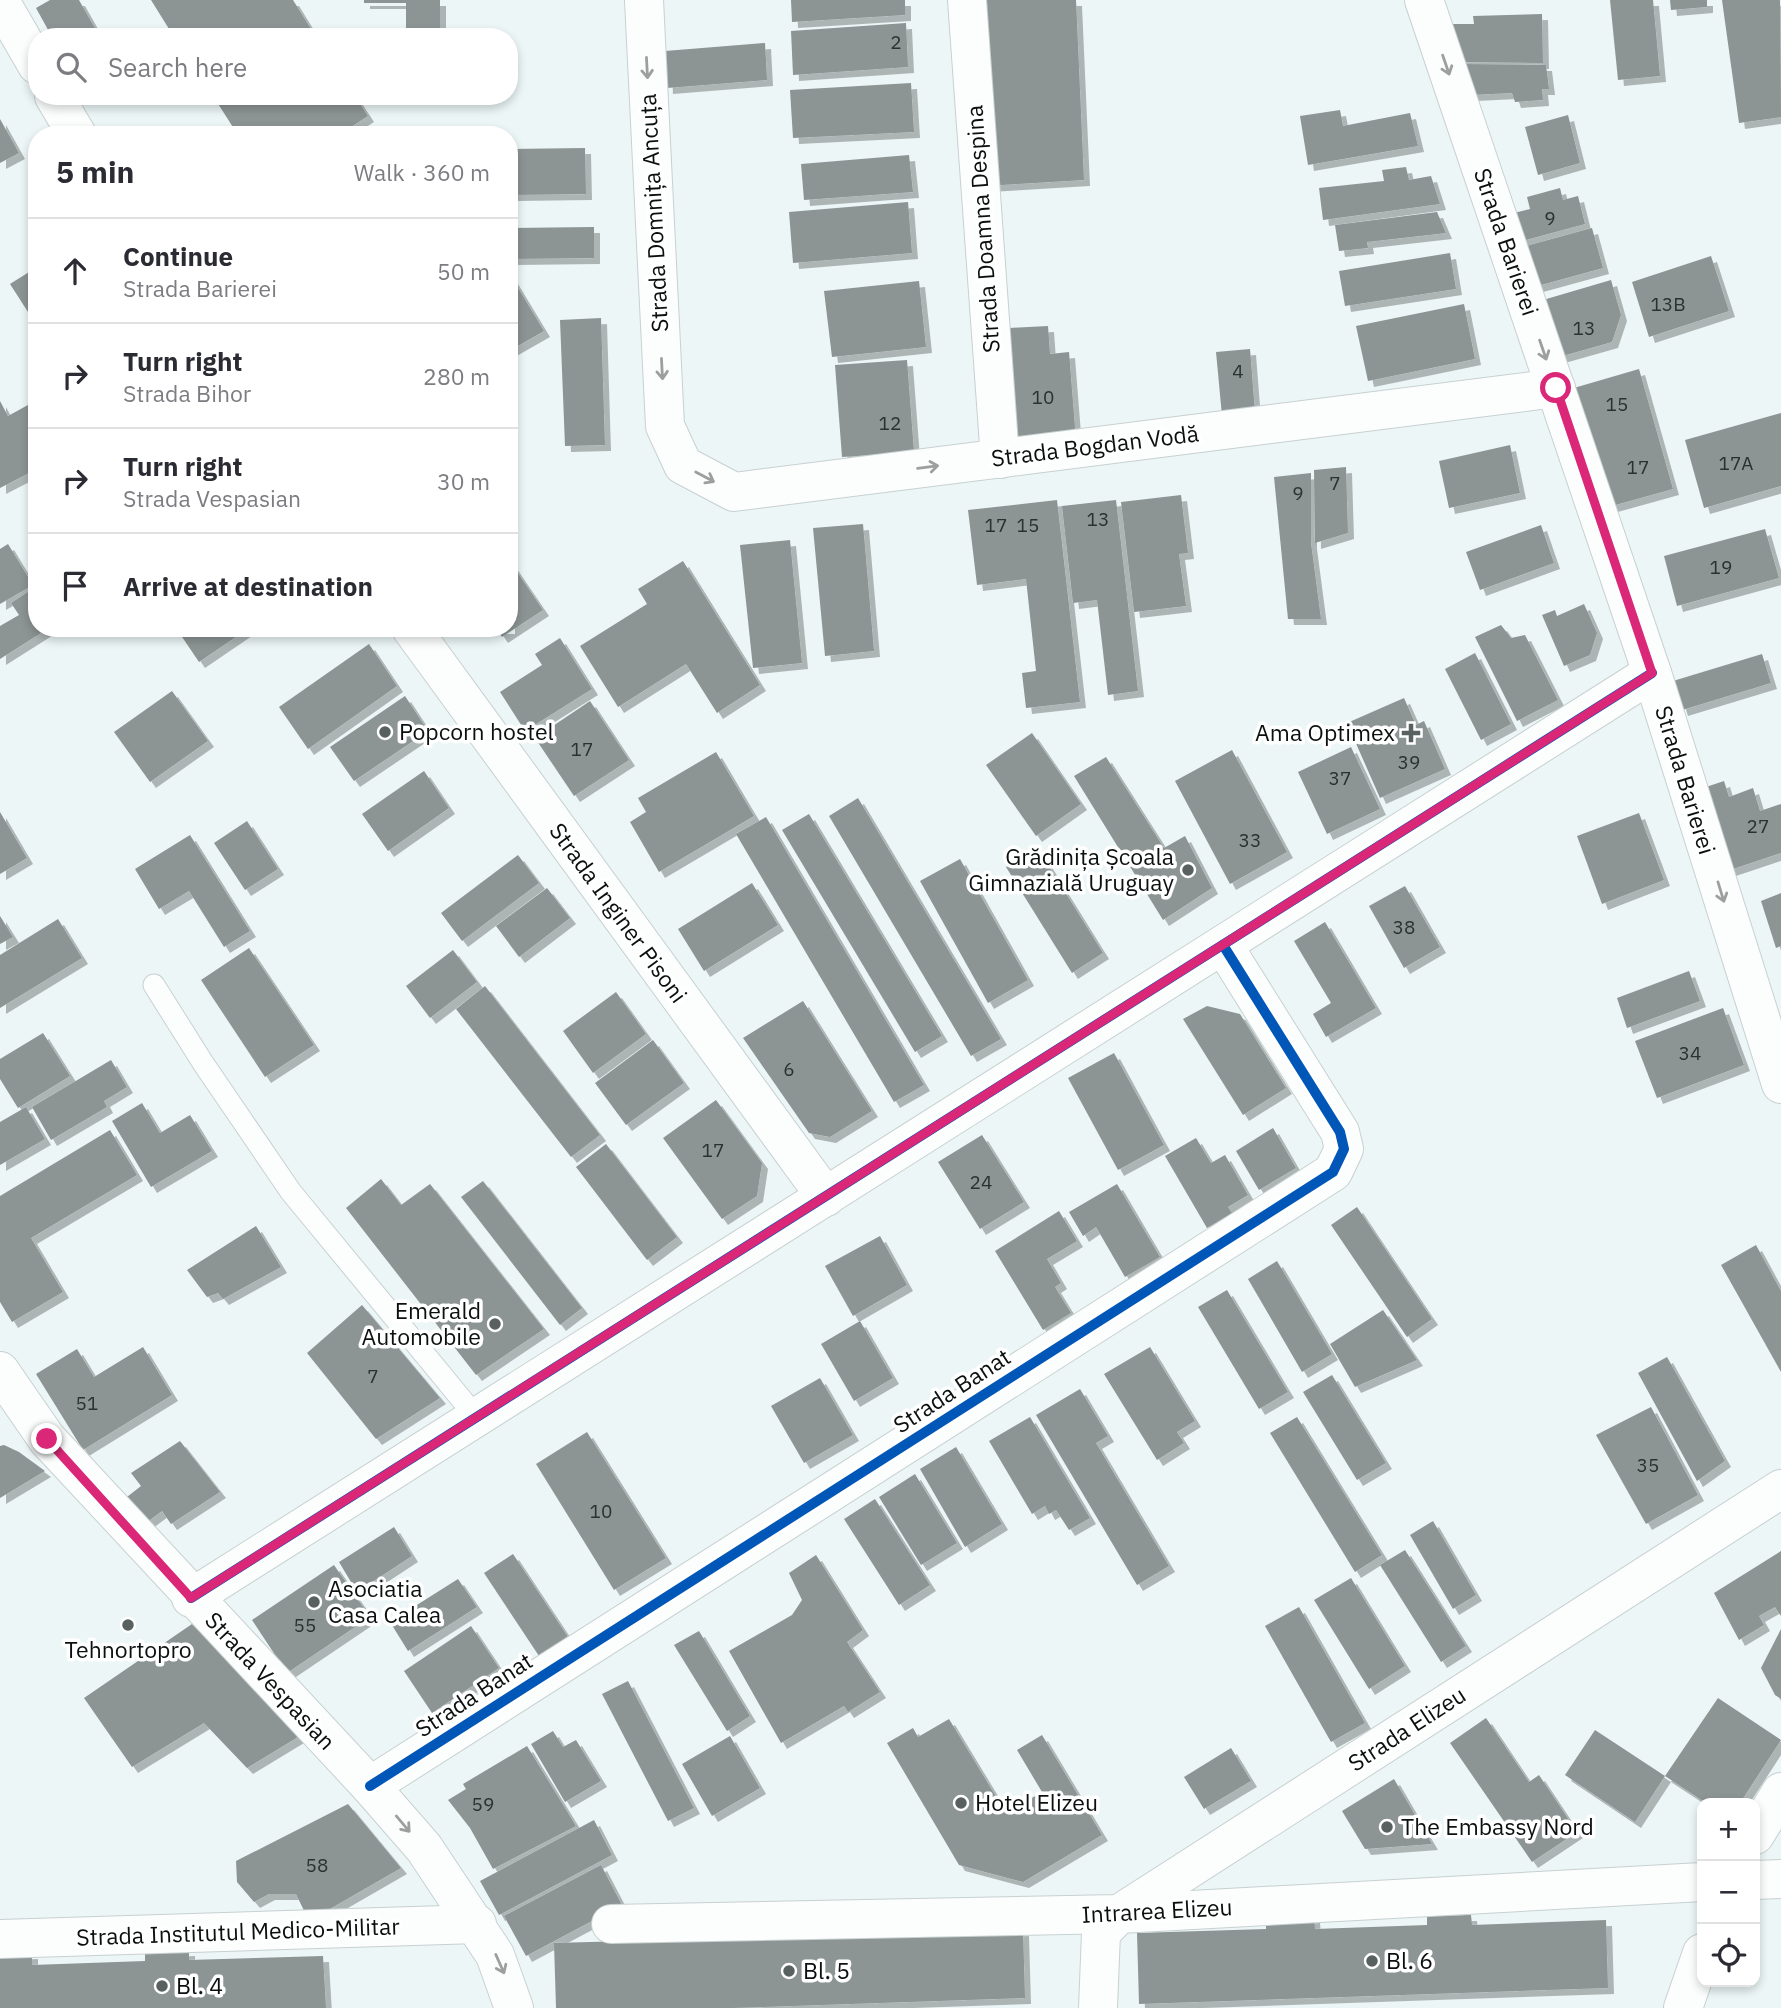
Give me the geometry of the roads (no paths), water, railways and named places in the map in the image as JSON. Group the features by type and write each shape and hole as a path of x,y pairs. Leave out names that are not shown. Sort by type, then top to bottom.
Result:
{"street":[{"name":"Strada Domnița Ancuța","path":"644,0 665,426"},
{"name":"Strada Doamna Despina","path":"967,0 1000,458"},
{"name":"Strada Barierei","path":"1424,0 1652,673 1781,1084"},
{"path":"0,1 28,49"},
{"path":"59,105 72,126"},
{"name":"Strada Bogdan Vodă","path":"665,426 683,465 734,492 1556,388"},
{"name":"Strada Inginer Pisoni","path":"418,637 826,1197"},
{"path":"191,1598 1652,673"},
{"name":"Strada Banat","path":"370,1786 1333,1172 1345,1149 1340,1132 1223,946"},
{"name":"Strada Vespasian","path":"4,1389 191,1598 370,1786 424,1849 477,1924 495,1955 514,2008"},
{"name":"Strada Elizeu","path":"1098,2008 1101,1933 1119,1914 1781,1489"},
{"path":"1760,1827 1781,1792"},
{"path":"1760,1880 1781,1879"},
{"name":"Intrarea Elizeu","path":"611,1924 1119,1914 1697,1882"},
{"name":"Strada Institutul Medico-Militar","path":"0,1940 477,1924"},
{"path":"1683,2008 1697,1967"}],"lane":[{"path":"154,985 203,1063 291,1192 477,1418"}],"place":[{"name":"Popcorn hostel","path":"385,732"},
{"name":"Ama Optimex","path":"1411,733"},
{"name":"Grădinița Școala Gimnazială Uruguay","path":"1188,870"},
{"name":"Emerald Automobile","path":"495,1324"},
{"name":"Asociatia Casa Calea","path":"314,1602"},
{"name":"Tehnortopro","path":"128,1625"},
{"name":"Hotel Elizeu","path":"961,1803"},
{"name":"The Embassy Nord","path":"1387,1827"},
{"name":"Bl. 6","path":"1372,1961"},
{"name":"Bl. 5","path":"789,1971"},
{"name":"Bl. 4","path":"162,1986"}]}
